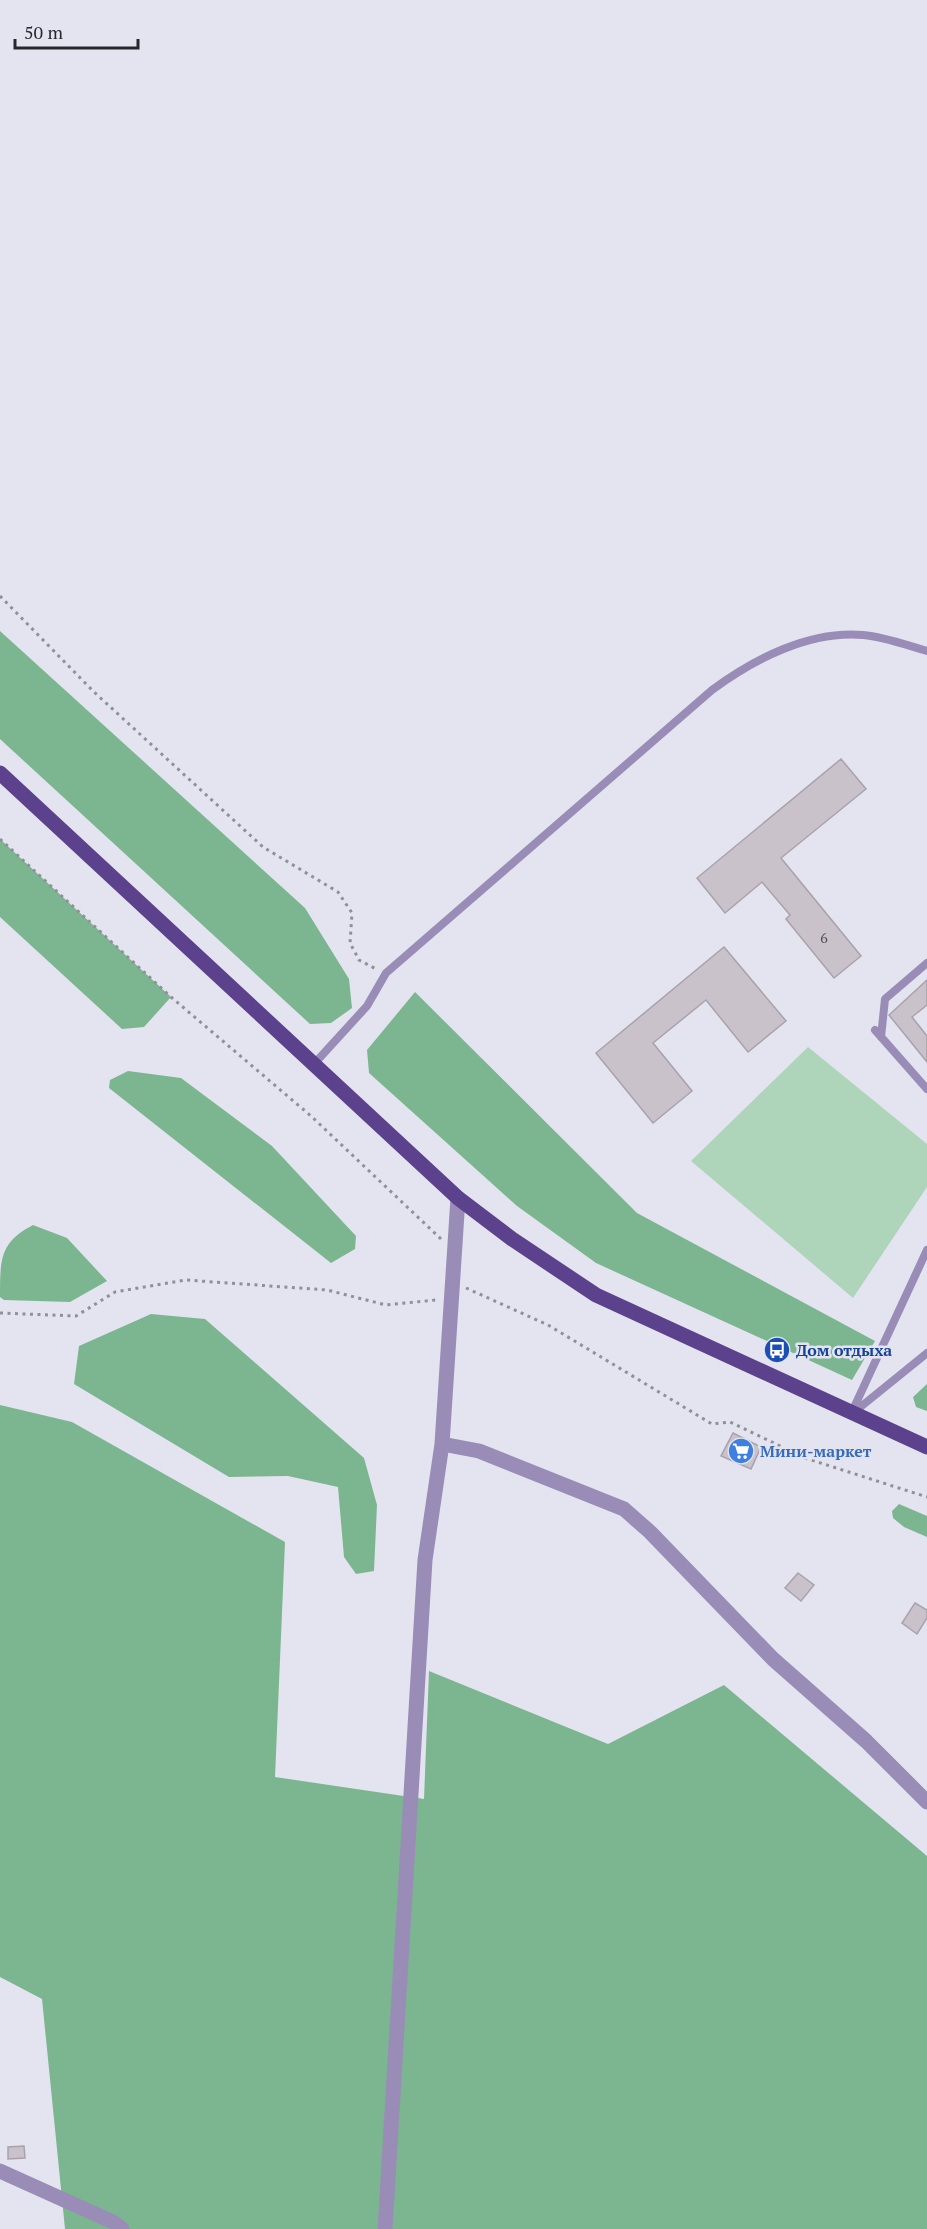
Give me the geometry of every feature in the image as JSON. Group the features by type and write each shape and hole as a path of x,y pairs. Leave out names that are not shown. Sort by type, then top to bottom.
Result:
{"main road":[{"path":"0,773 458,1197 512,1239 596,1295 927,1447"}],"street":[{"path":"385,2229 425,1560 442,1444 458,1197"},
{"path":"442,1444 479,1451 624,1509 650,1532 773,1659 866,1741 927,1802"},
{"path":"0,2171 113,2222 122,2229"}],"lane":[{"path":"314,1064 367,1006 386,974 712,690 740,670 781,651 816,639 862,635 927,651"},
{"path":"927,963 885,999 878,1034 927,1089"},
{"path":"851,1414 927,1250"},
{"path":"851,1414 927,1353"}],"path":[{"path":"0,597 94,692 263,847 338,892 352,913 350,943 359,960 386,974"},
{"path":"0,839 171,997 311,1116 454,1252"},
{"path":"0,1313 76,1316 116,1292 186,1280 327,1290 386,1305 450,1298"},
{"path":"452,1281 548,1324 712,1424 730,1422 805,1458 927,1497"}],"green space":[{"path":"0,631 305,908 349,979 352,1008 331,1023 310,1024 0,739"},
{"path":"0,839 171,997 144,1027 122,1029 0,917"},
{"path":"415,992 637,1213 875,1341 852,1380 596,1263 517,1206 369,1073 367,1050"},
{"path":"808,1047 927,1144 927,1187 853,1298 691,1161"},
{"path":"128,1071 181,1078 272,1146 356,1236 355,1249 331,1263 109,1088 110,1080"},
{"path":"33,1225 67,1238 107,1281 70,1302 4,1300 0,1297 4,1253 14,1238"},
{"path":"151,1314 205,1319 364,1458 377,1505 374,1571 356,1574 344,1557 338,1487 288,1476 229,1477 74,1384 79,1346"},
{"path":"927,1384 927,1411 916,1407 913,1397"},
{"path":"0,1405 72,1422 285,1542 275,1777 424,1799 429,1671 608,1744 724,1685 927,1856 927,2229 65,2229 42,1999 0,1977"},
{"path":"899,1504 927,1516 927,1537 904,1527 893,1518 892,1511"}],"building":[{"path":"841,759 866,789 781,858 861,956 834,978 786,919 790,915 762,882 725,913 697,878"},
{"path":"724,947 786,1021 748,1052 706,1000 653,1043 692,1091 653,1123 596,1053"},
{"path":"927,980 927,1005 912,1017 927,1036 927,1062 889,1015"},
{"name":"Мини-маркет","path":"733,1433 761,1447 751,1469 721,1456"},
{"path":"798,1573 814,1585 801,1601 785,1588"},
{"path":"915,1603 927,1610 927,1618 917,1634 902,1623"},
{"path":"24,2146 25,2158 8,2159 8,2147"}],"place":[{"name":"Дом отдыха","path":"777,1350"},
{"name":"Мини-маркет","path":"741,1451"}]}
